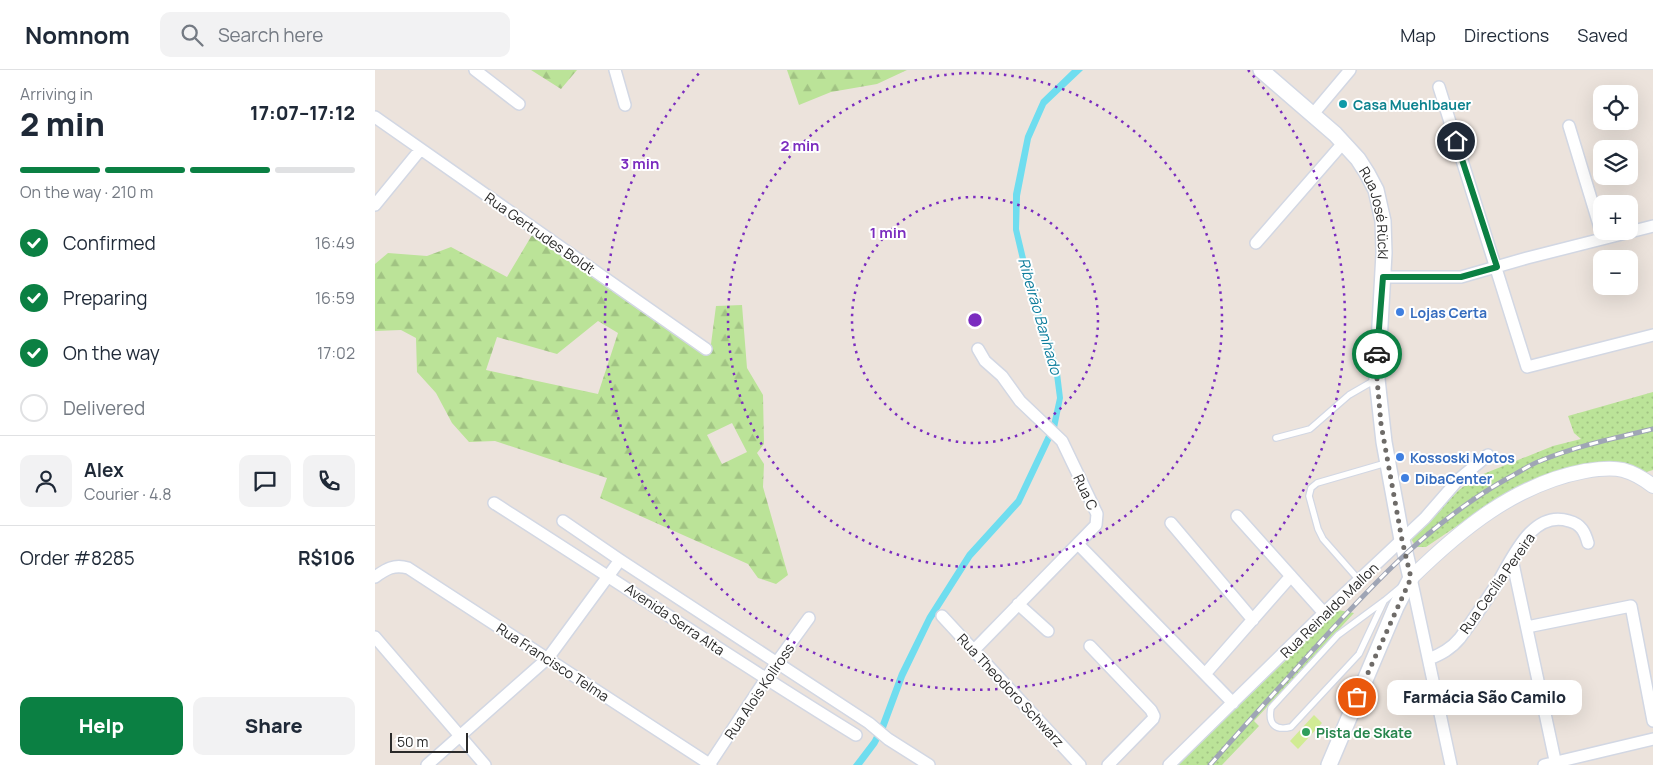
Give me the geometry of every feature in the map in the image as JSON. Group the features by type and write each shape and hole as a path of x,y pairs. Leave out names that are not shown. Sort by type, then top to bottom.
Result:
{"main road":[{"name":"Rua José Rückl","path":"1261,70 1344,142 1367,173 1380,204 1385,237 1377,379 1381,424 1402,540 1411,578"},
{"path":"1329,765 1392,616 1411,578"}],"street":[{"path":"475,70 519,104"},
{"path":"615,70 625,105"},
{"path":"1313,114 1349,70"},
{"path":"1439,87 1527,366 1653,335"},
{"name":"Rua Gertrudes Boldt","path":"375,117 706,349"},
{"path":"1569,126 1593,205"},
{"path":"1256,243 1344,142"},
{"path":"375,205 420,150"},
{"path":"1638,230 1653,226"},
{"path":"1383,277 1461,277 1596,240"},
{"name":"Rua C","path":"974,650 1096,526 1097,514 1065,446 1057,435 1020,401 1006,381 985,361 978,349"},
{"name":"Rua Reinaldo Mallon","path":"1169,765 1324,613 1425,518 1458,480 1488,455"},
{"path":"1451,765 1411,578 1458,534 1480,518 1519,494 1540,485 1577,473 1608,468 1621,469 1653,486"},
{"name":"Avenida Serra Alta","path":"494,503 608,575 766,680 856,735"},
{"path":"1237,516 1324,613"},
{"name":"Rua Cecília Pereira","path":"1429,659 1442,654 1455,643 1531,532 1549,520 1566,520 1573,522 1584,531 1588,543"},
{"name":"Avenida Serra Alta","path":"563,521 869,723 888,739 929,765"},
{"path":"1171,523 1253,620"},
{"path":"1078,544 1233,703"},
{"path":"1512,558 1556,764"},
{"path":"427,765 461,737 548,658 620,560"},
{"name":"Rua Francisco Telma","path":"375,577 392,566 408,568 710,765"},
{"path":"1205,674 1291,576"},
{"path":"1018,604 1048,631"},
{"path":"1527,627 1631,606 1653,721"},
{"name":"Rua Theodoro Schwarz","path":"942,616 1081,765"},
{"name":"Rua Alois Kollross","path":"710,765 777,662 809,618"},
{"path":"375,637 485,765"},
{"path":"1090,646 1151,710 1154,716 1108,765"},
{"path":"1544,765 1556,764 1653,739"}],"lane":[{"path":"1276,438 1310,429 1349,395 1377,379"},
{"path":"1359,580 1323,539 1318,529 1309,496 1311,488 1317,483 1388,463"},
{"path":"1384,602 1359,654 1291,727 1282,730 1273,726 1269,717 1271,708 1338,635 1384,602 1411,578"}],"green space":[{"path":"531,70 577,70 561,89"},
{"path":"787,70 907,70 877,84 831,92 799,105"},
{"path":"532,235 695,349 711,344 716,306 742,305 747,368 763,395 764,444 757,453 764,464 763,487 788,575 776,584 758,578 748,564 600,498 607,478 495,441 469,442 452,423 436,393 417,372 416,338 401,330 375,331 375,264 388,253 427,256 451,247 507,277","holes":["598,321 618,333 598,394 486,370 497,337 557,354","732,423 747,452 722,464 707,435"]},
{"path":"1653,392 1653,470 1643,473 1540,478 1516,488 1494,501 1426,547 1416,547 1410,537 1459,490 1476,477 1553,446 1581,439 1574,433 1568,416"},
{"path":"1338,610 1354,613 1254,721 1259,726 1222,765 1177,765"},
{"name":"Pista de Skate","path":"1314,715 1322,723 1298,749 1290,741"}],"water":[{"name":"Ribeirão Banhado","path":"1072,70 1083,70 1046,105 1031,139 1020,196 1019,229 1036,300 1052,342 1060,373 1063,398 1057,428 1021,504 972,558 932,621 905,677 886,728 877,745 862,765 853,765 872,740 880,724 899,673 927,616 967,553 1016,499 1051,425 1057,398 1054,375 1046,344 1030,302 1013,230 1013,194 1025,136 1041,100"}],"railway":[{"path":"1210,765 1381,577 1429,533 1455,513 1482,494 1536,463 1582,447 1653,429"}],"way so far":[{"path":"1357,697 1396,607 1411,578 1402,540 1381,424 1377,354"}],"place":[{"name":"Casa Muehlbauer","path":"1343,104"},
{"name":"Lojas Certa","path":"1400,312"},
{"name":"Kossoski Motos","path":"1400,457"},
{"name":"DibaCenter","path":"1405,478"},
{"name":"Farmácia São Camilo","path":"1357,697"},
{"name":"Pista de Skate","path":"1306,732"}],"route":[{"path":"1377,354 1383,277 1461,277 1497,267 1456,141"}]}
